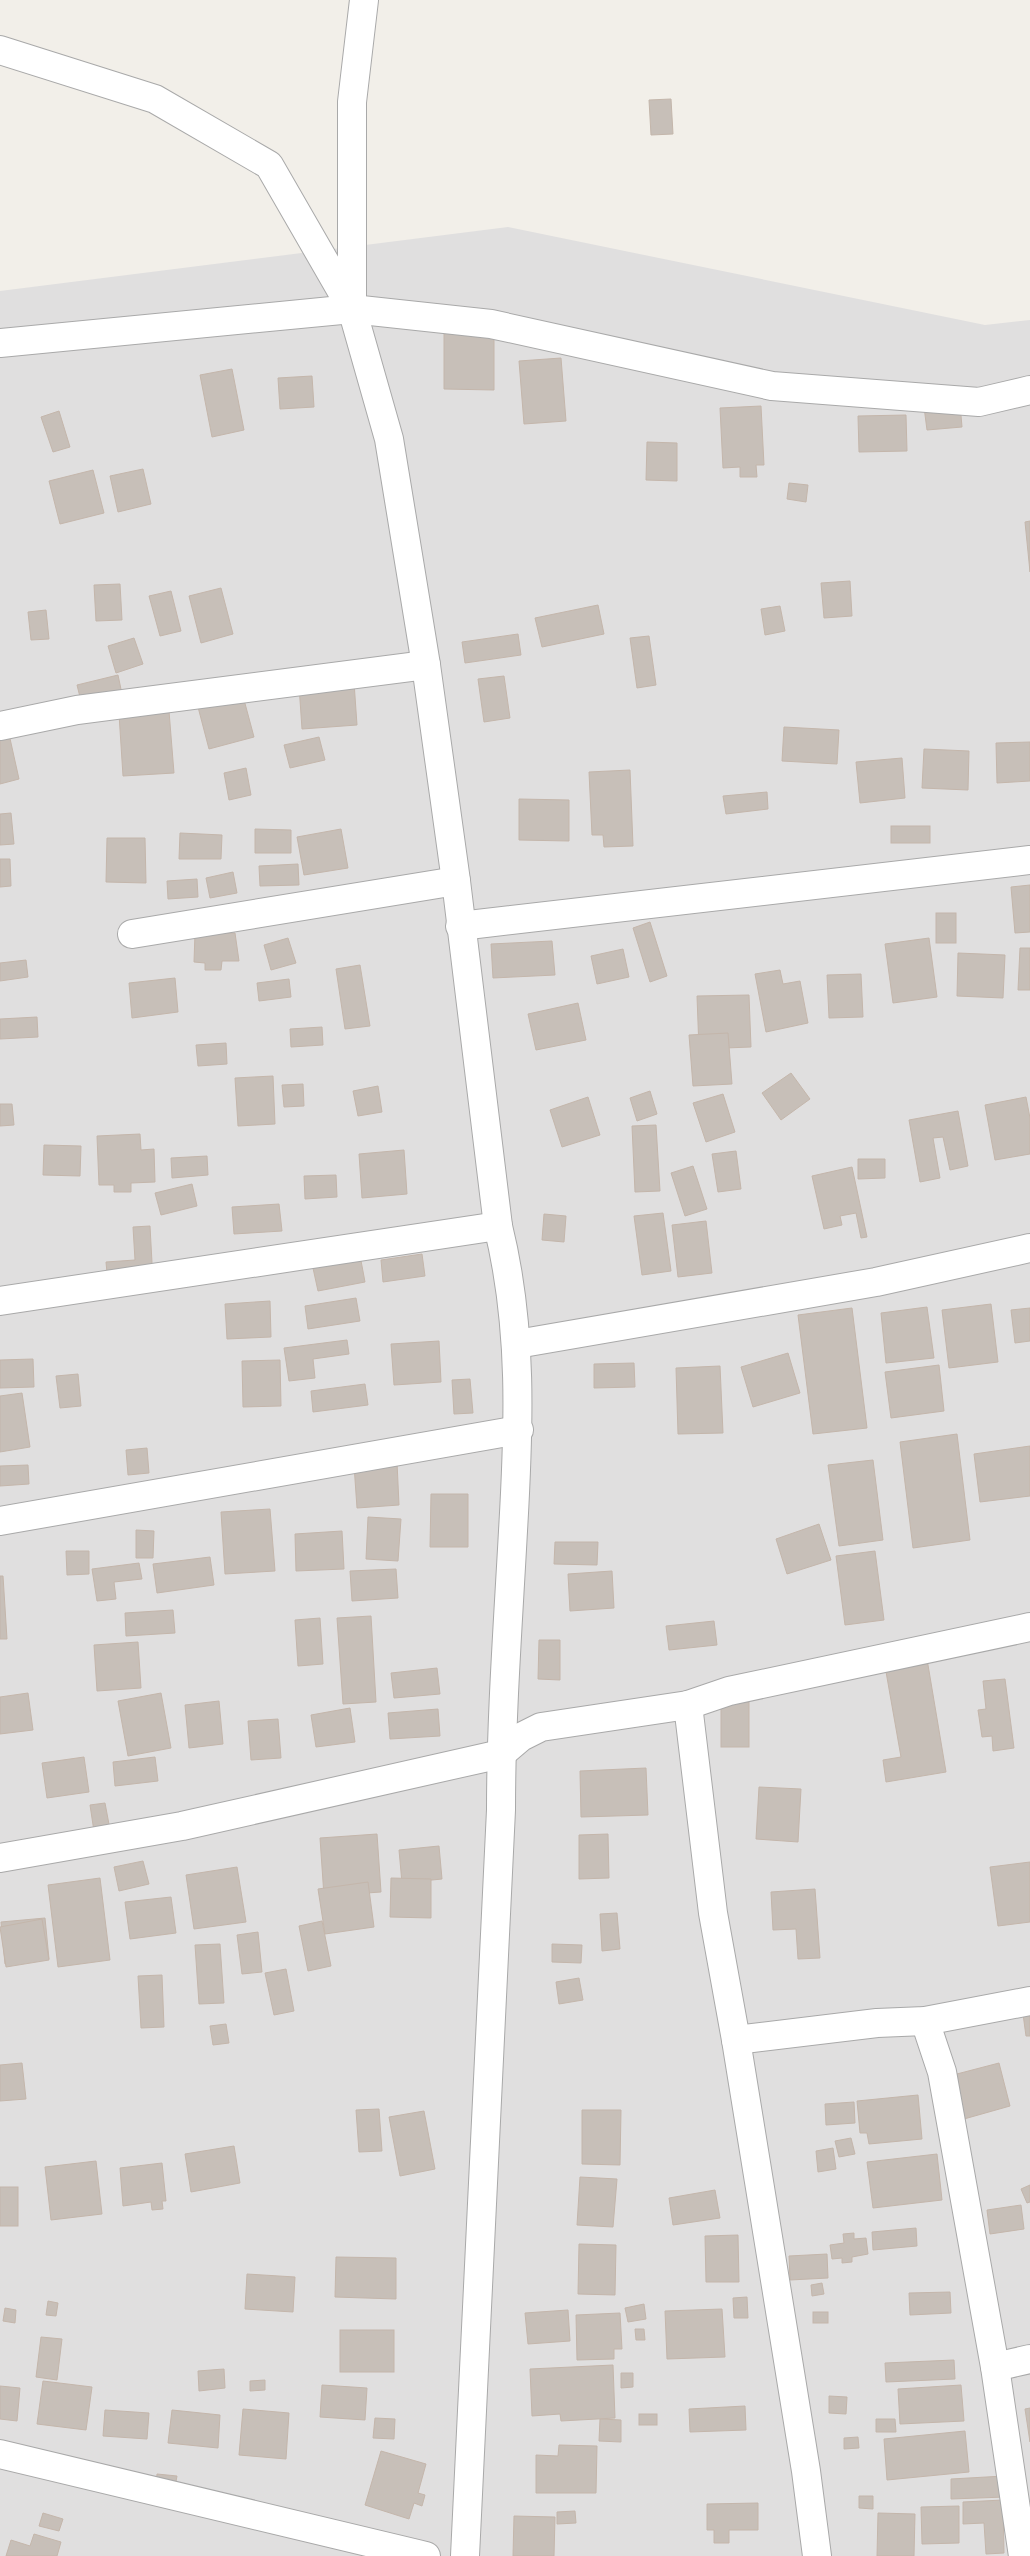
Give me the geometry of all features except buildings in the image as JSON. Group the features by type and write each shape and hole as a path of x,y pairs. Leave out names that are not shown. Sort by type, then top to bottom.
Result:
{"street":[{"path":"352,309 352,102 364,0"},
{"path":"0,50 155,99 269,165 352,309 389,438 426,665 456,881 498,1226 508,1267 517,1344 518,1430 501,1754 500,1820 465,2556"},
{"path":"0,343 352,309 491,324 772,386 979,402 1030,390"},
{"path":"0,726 77,710 426,665"},
{"path":"460,926 1030,860"},
{"path":"132,934 456,881"},
{"path":"0,1301 498,1226"},
{"path":"517,1344 876,1282 1030,1248"},
{"path":"0,1521 518,1430"},
{"path":"0,1858 182,1826 501,1754 521,1736 540,1727 688,1706 729,1691 1030,1626"},
{"path":"688,1706 713,1913 736,2040 805,2461 817,2556"},
{"path":"736,2040 877,2023 925,2021 1030,2001"},
{"path":"925,2021 942,2072 995,2367 1023,2556"},
{"path":"995,2367 1030,2359"},
{"path":"0,2454 426,2556"}],"shaded area":[{"path":"508,227 985,325 1030,320 1030,2556 0,2556 0,291"}]}
